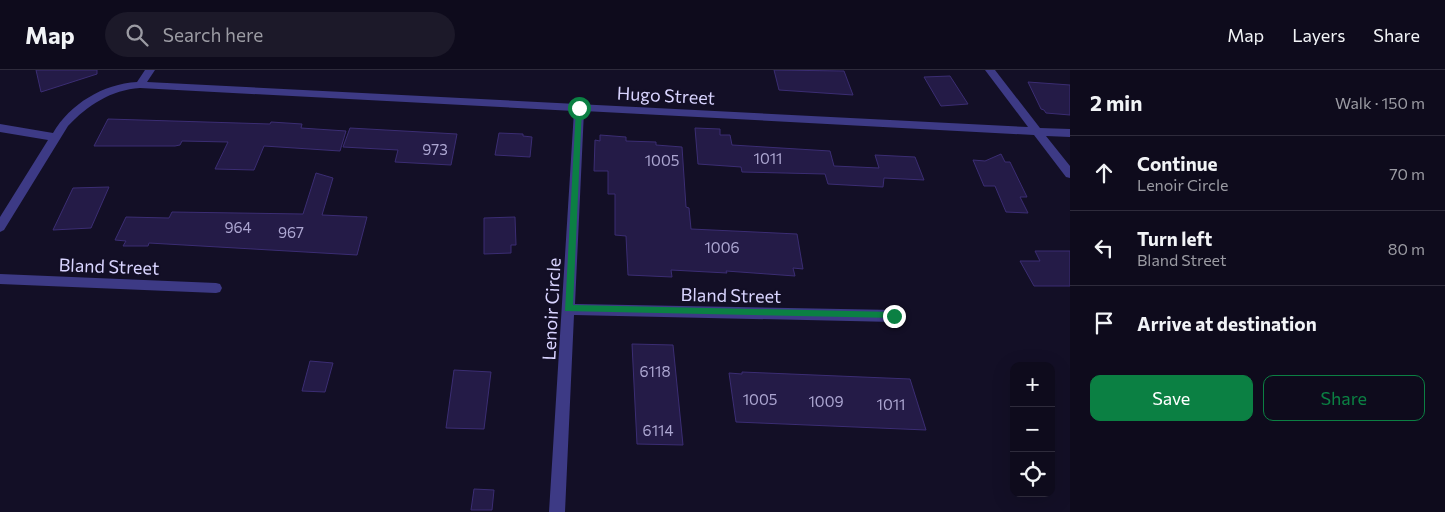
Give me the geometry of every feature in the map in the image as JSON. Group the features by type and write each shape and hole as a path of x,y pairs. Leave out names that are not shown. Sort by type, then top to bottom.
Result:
{"street":[{"path":"140,85 150,70"},
{"path":"990,70 1070,174"},
{"name":"Hugo Street","path":"0,228 64,123 86,104 113,90 140,85 1070,133"},
{"name":"Lenoir Circle","path":"557,512 579,108"},
{"path":"0,128 56,137"},
{"name":"Bland Street","path":"0,279 216,288"},
{"name":"Bland Street","path":"568,309 894,316"}],"building":[{"path":"36,70 97,70 97,74 41,92"},
{"path":"774,70 844,71 853,95 779,90"},
{"path":"950,76 968,104 941,106 924,77"},
{"path":"1028,82 1070,85 1070,115 1046,113 1041,109"},
{"path":"108,119 270,124 271,122 302,124 301,128 346,131 340,151 264,146 254,170 215,169 228,142 182,141 180,145 175,146 94,146"},
{"path":"350,128 457,134 451,165 395,162 398,150 343,147"},
{"path":"695,128 720,129 720,135 730,135 732,145 830,151 834,166 879,168 875,155 915,157 924,180 884,178 883,187 828,184 825,174 742,172 741,167 698,164"},
{"path":"499,133 523,134 523,136 532,137 530,157 495,155"},
{"path":"600,135 626,137 626,141 656,142 656,145 682,147 686,207 689,208 691,229 797,234 803,269 793,268 795,276 726,271 727,273 671,270 672,277 628,275 626,236 615,235 615,194 608,194 608,171 594,171 595,140 600,141"},
{"path":"1001,154 1005,162 1010,162 1027,197 1020,197 1028,213 1006,212 995,186 984,186 973,160 985,161"},
{"path":"316,173 333,178 322,215 367,217 357,255 149,243 148,246 123,246 126,241 115,240 126,217 169,218 172,212 303,214"},
{"path":"109,187 91,228 53,230 73,188"},
{"path":"515,217 516,245 511,245 511,253 484,254 484,218"},
{"path":"1035,251 1070,251 1070,286 1034,286 1020,261 1040,261"},
{"path":"632,344 673,345 683,445 637,444"},
{"path":"310,361 333,363 325,392 302,391"},
{"path":"454,370 491,372 484,429 446,428"},
{"path":"742,372 910,379 926,430 736,422 729,373 742,374"},
{"path":"474,489 494,490 492,510 471,510"}],"route":[{"path":"579,108 568,309 894,316"}]}
